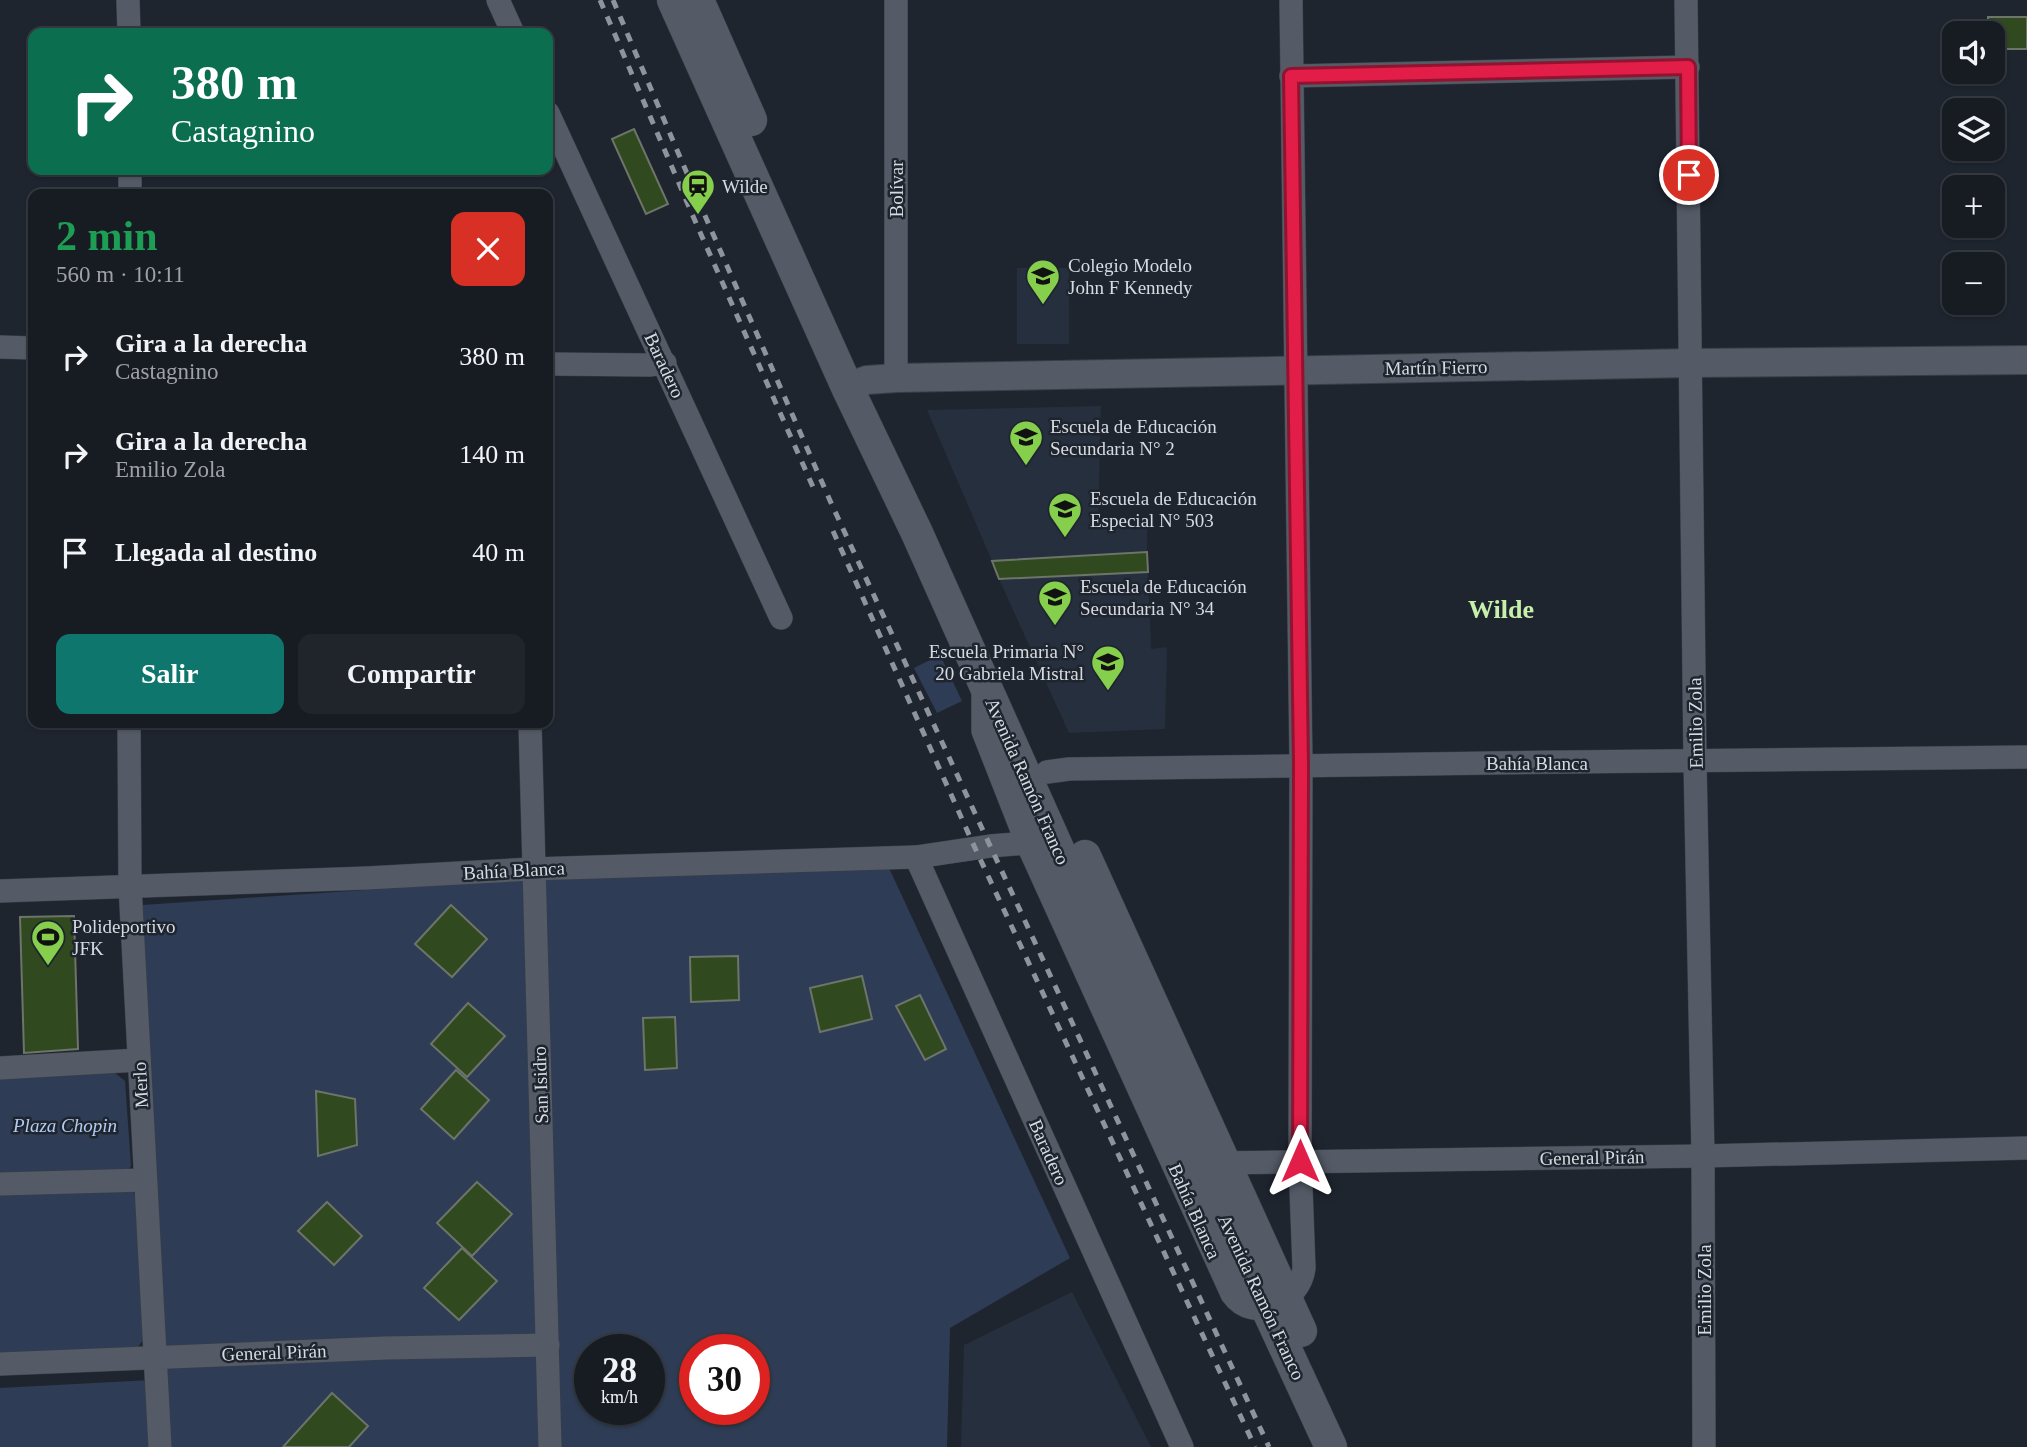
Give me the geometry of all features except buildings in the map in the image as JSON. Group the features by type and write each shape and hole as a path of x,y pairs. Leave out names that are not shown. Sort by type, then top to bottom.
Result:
{"main road":[{"name":"Avenida Ramón Franco","path":"673,0 870,382 917,533 983,680 1213,1163"},
{"name":"Avenida Ramón Franco","path":"698,0 1046,772 1213,1163 1276,1303 1331,1447"},
{"name":"Avenida Ramón Franco","path":"1276,1303 1354,1447"}],"street":[{"path":"128,0 129,28"},
{"path":"498,0 511,28"},
{"name":"Bolívar","path":"870,382 895,0"},
{"path":"1276,1303 1302,1282 1304,1268 1300,1161 1301,764 1291,0"},
{"name":"Emilio Zola","path":"1686,0 1695,762 1703,1156 1704,1447"},
{"path":"1291,76 1688,67"},
{"name":"Baradero","path":"553,130 665,363 781,618"},
{"path":"0,347 28,348"},
{"name":"Martín Fierro","path":"870,382 1295,369 2027,360"},
{"path":"553,364 665,363"},
{"name":"Bahía Blanca","path":"983,680 983,731 1027,843 1231,1294 1246,1308 1255,1309 1276,1303"},
{"name":"Merlo","path":"129,728 130,887 160,1447"},
{"name":"San Isidro","path":"530,728 550,1447"},
{"name":"Bahía Blanca","path":"1046,772 1069,769 1301,764 2027,757"},
{"name":"Bahía Blanca","path":"0,891 532,869 916,857 1027,843"},
{"name":"Baradero","path":"916,857 1182,1447"},
{"path":"0,1068 139,1060"},
{"path":"1164,1141 1178,1152 1213,1163"},
{"name":"General Pirán","path":"1213,1163 2027,1148"},
{"path":"0,1184 145,1180"},
{"name":"General Pirán","path":"0,1364 548,1345"}],"shaded area":[{"name":"Colegio Modelo John F Kennedy","path":"1017,268 1069,268 1069,344 1017,344"},
{"name":"Escuela de Educación Secundaria N° 2","path":"1101,406 1098,524 1081,525 1147,525 1147,552 992,561 927,410"},
{"name":"Escuela Primaria N° 20 Gabriela Mistral","path":"1148,572 1151,649 1167,647 1165,729 1069,733 999,579"},
{"path":"1072,1292 1151,1447 961,1447 964,1345"}],"green space":[{"path":"940,655 962,701 937,713 914,668"},
{"path":"883,855 1070,1258 950,1328 947,1447 0,1447 0,1388 151,1380 128,906"},
{"name":"Plaza Chopin","path":"115,1073 125,1081 131,1166 127,1171 0,1176 0,1078"},
{"path":"132,1190 137,1198 143,1340 135,1351 0,1355 0,1194"}],"railway":[{"path":"600,0 813,487"},
{"path":"613,0 832,505 1269,1447"},
{"path":"833,531 975,848 1255,1447"}],"place":[{"name":"Wilde","path":"698,216"},
{"name":"Colegio Modelo John F Kennedy","path":"1043,306"},
{"name":"Escuela de Educación Secundaria N° 2","path":"1026,467"},
{"name":"Escuela de Educación Especial N° 503","path":"1065,539"},
{"name":"Escuela de Educación Secundaria N° 34","path":"1055,627"},
{"name":"Escuela Primaria N° 20 Gabriela Mistral","path":"1108,692"},
{"name":"Polideportivo JFK","path":"48,967"}],"district":[{"name":"Wilde","path":"1501,609"}],"route":[{"path":"1300,1161 1301,764 1291,76 1688,67 1689,175"}]}
